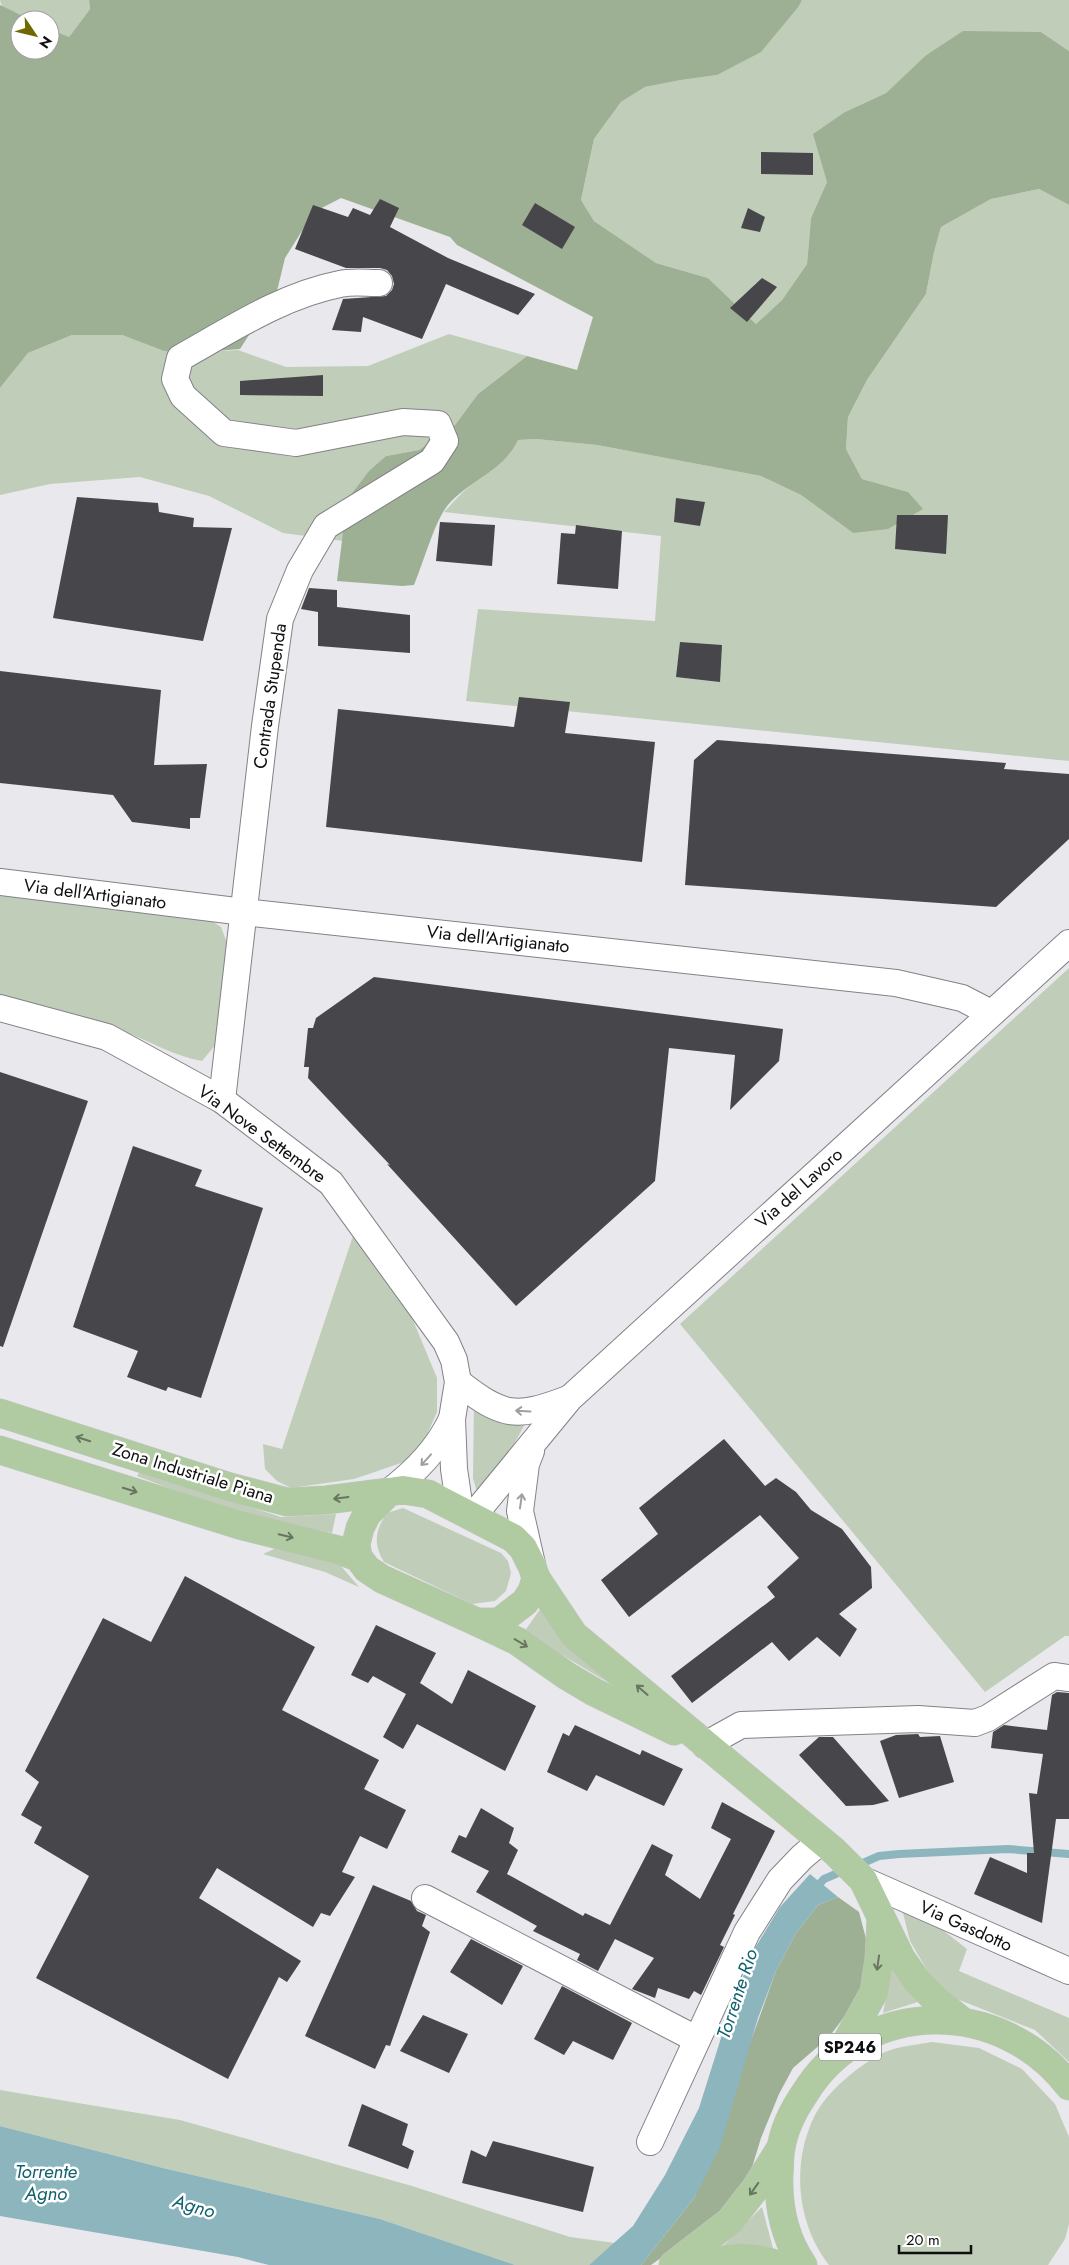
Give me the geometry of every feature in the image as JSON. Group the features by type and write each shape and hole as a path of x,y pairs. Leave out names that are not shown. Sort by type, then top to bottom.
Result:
{"main road":[{"name":"Zona Industriale Piana","path":"0,1413 230,1488 287,1502 326,1500 414,1490 428,1494 513,1538 523,1548 534,1572 574,1635 705,1745"},
{"name":"Zona Industriale Piana","path":"0,1450 239,1525 335,1548 358,1557"},
{"path":"389,1492 367,1514 360,1528 356,1544 358,1557 367,1569 382,1579 517,1640 594,1692 705,1745 827,1846 863,1880 902,1958 917,1980 936,2000 962,2021"},
{"path":"477,1622 499,1622 512,1614 525,1602 532,1591 534,1572"},
{"path":"841,2052 874,1992 879,1959 881,1914"},
{"name":"SP246","path":"673,2265 730,2221 755,2189 781,2148 793,2111 814,2079 841,2052 878,2031 919,2020 962,2021 997,2030 1028,2046 1056,2069 1069,2086"},
{"name":"SP246","path":"781,2148 778,2200 793,2250 803,2265"},
{"path":"707,2265 727,2258 759,2259 780,2265"}],"street":[{"name":"Contrada Stupenda","path":"244,912 265,726 280,619 300,570 326,526 432,461 445,441 438,424 403,422 296,443 224,433 182,396 175,379 180,358 245,322 307,292 342,283 379,283"},
{"name":"Via dell'Artigianato","path":"0,882 244,912 896,982 962,998 991,1013"},
{"path":"222,1100 244,912"},
{"name":"Via del Lavoro","path":"467,1513 512,1472 536,1438 569,1399 1069,943"},
{"name":"Via Nove Settembre","path":"0,1008 107,1037 222,1100 331,1183 446,1342 454,1360 458,1382 452,1419 454,1469 467,1513"},
{"path":"458,1382 500,1410 533,1412 569,1399"},
{"name":"Via Nove Settembre","path":"389,1492 416,1471 431,1454 452,1419"},
{"name":"Via del Lavoro","path":"534,1572 520,1511 526,1464 536,1438"},
{"path":"705,1745 741,1726 918,1719 975,1723 988,1718 1054,1676 1069,1678"},
{"path":"650,2142 746,1932 780,1880 802,1857 827,1846"},
{"name":"Via Gasdotto","path":"863,1880 1069,1971"},
{"path":"425,1898 696,2039"}],"green space":[{"path":"0,0 89,0 90,9 69,37 60,33 60,10 10,11 2,7"},
{"path":"89,0 802,0 761,52 717,75 645,87 621,102 594,139 581,200 594,221 656,263 708,278 756,324 782,300 807,264 811,218 827,182 813,134 845,112 886,93 925,56 963,31 1041,32 1069,51 1069,205 1039,189 991,199 941,227 926,294 867,380 848,417 846,449 862,479 908,492 923,509 888,529 853,533 801,495 761,476 597,445 536,439 518,440 502,462 460,493 443,512 431,538 414,585 402,586 337,581 347,500 369,471 386,456 419,450 455,425 478,394 527,356 577,370 593,317 457,245 450,237 341,198 314,212 285,258 277,291 240,349 193,353 164,351 122,335 72,335 28,353 0,388 0,5 10,10 10,60 60,60 60,33 69,37 90,9"},
{"path":"802,0 1069,0 1069,51 1041,32 925,56 886,93 845,112 827,182 811,218 807,264 782,300 756,324 708,278 656,263 594,221 581,200 594,139 621,102 645,87 717,75 799,6"},
{"path":"1039,189 1069,205 1069,761 466,701 478,609 655,621 661,536 444,512 465,490 504,460 517,440 536,439 597,445 761,476 801,495 853,533 908,492 862,479 846,449 848,417 867,380 926,294 941,227 991,199"},
{"path":"449,334 527,356 478,394 455,425 419,450 386,456 347,500 343,541 283,533 209,496 140,477 50,484 0,495 0,388 28,353 72,335 122,335 164,351 193,353 238,350 286,367 368,366"},
{"path":"0,895 209,919 221,927 230,951 217,1043 202,1061 191,1059 92,1020 0,995"},
{"path":"1069,968 1069,1636 1065,1636 985,1692 680,1324"},
{"path":"353,1236 361,1241 412,1318 437,1378 437,1412 425,1439 404,1462 354,1479 291,1488 277,1481 265,1469 263,1444 282,1449"},
{"path":"474,1402 525,1424 488,1492 477,1492 473,1478"},
{"path":"140,1471 281,1517 336,1514 332,1533 240,1515 137,1476"},
{"path":"403,1508 501,1553 508,1561 511,1573 506,1591 495,1601 472,1604 384,1562 377,1543 380,1525 387,1513"},
{"path":"281,1546 340,1565 359,1587 325,1572 263,1554"},
{"path":"541,1608 624,1692 524,1632"},
{"path":"838,1897 859,1912 871,1958 857,2000 829,2037 793,2068 779,2094 761,2138 750,2174 728,2203 704,2227 651,2265 641,2265 695,2197 776,1971 796,1933 818,1905"},
{"path":"902,1909 940,1928 967,1949 959,1971 1069,2018 1069,2062 1035,2030 957,1999 931,1977 910,1941"},
{"path":"893,1959 921,2001 883,2013"},
{"path":"932,2042 979,2048 1022,2069 1055,2104 1069,2137 1069,2224 1065,2239 1048,2265 829,2265 818,2249 804,2213 800,2174 802,2155 814,2117 827,2098 844,2080 873,2058 894,2049"},
{"path":"0,2090 180,2120 412,2186 570,2237 615,2243 589,2265 515,2265 380,2219 163,2168 0,2126"},
{"path":"762,2207 773,2248 721,2248"}],"water":[{"name":"Torrente Rio","path":"810,1874 838,1897 818,1905 796,1933 776,1971 758,2018 720,2147 695,2197 641,2265 589,2265 633,2226 665,2175 699,2108 732,2003 755,1948 780,1907"},
{"name":"Torrente Agno","path":"0,2126 163,2168 380,2219 515,2265 269,2265 238,2257 0,2216"}],"building":[{"path":"761,152 813,153 813,175 761,174"},
{"path":"380,199 399,208 390,227 448,258 535,294 518,315 446,284 422,339 363,317 361,332 332,330 343,299 386,296 392,290 394,284 392,276 387,270 380,268 346,268 295,249 313,205 348,217 353,208 370,215"},
{"path":"535,203 575,227 562,249 522,225"},
{"path":"748,208 765,217 760,232 741,228"},
{"path":"762,278 777,287 747,322 730,308"},
{"path":"323,375 323,396 240,395 240,381"},
{"path":"77,497 158,503 159,512 194,518 193,527 232,528 203,641 53,618"},
{"path":"676,498 705,502 700,526 674,522"},
{"path":"897,515 948,515 946,554 895,549"},
{"path":"440,522 495,525 492,566 436,561"},
{"path":"576,525 622,531 618,589 557,584 561,533 575,534"},
{"path":"309,588 337,590 337,607 410,615 410,653 318,646 318,612 301,609"},
{"path":"680,642 722,645 720,682 676,677"},
{"path":"0,671 161,690 154,765 207,764 200,818 190,818 190,829 132,822 113,795 0,783"},
{"path":"519,697 570,702 565,733 655,742 642,862 326,827 338,709 514,727"},
{"path":"717,740 1006,763 1004,769 1069,774 1069,839 996,907 685,885 694,760"},
{"path":"374,977 783,1029 779,1061 730,1110 735,1055 669,1048 655,1181 516,1306 387,1164 390,1165 308,1078 309,1067 304,1067 308,1028 313,1028 316,1018"},
{"path":"0,1072 88,1101 3,1347 0,1346"},
{"path":"133,1146 202,1170 195,1186 263,1208 201,1398 168,1387 166,1391 127,1377 138,1351 73,1327"},
{"path":"724,1439 765,1486 776,1478 796,1492 811,1510 842,1529 871,1567 872,1588 839,1614 857,1629 840,1657 817,1637 789,1661 772,1642 692,1703 671,1676 775,1597 767,1587 799,1558 760,1515 629,1617 601,1580 658,1534 639,1508"},
{"path":"185,1576 315,1647 282,1710 379,1760 364,1789 406,1810 387,1849 360,1836 342,1872 355,1877 330,1916 321,1913 313,1927 217,1868 199,1898 301,1961 287,1982 279,1977 228,2079 36,1978 89,1876 34,1843 42,1827 21,1815 39,1782 25,1771 103,1618 151,1642"},
{"path":"376,1625 436,1653 420,1683 452,1704 468,1670 536,1706 505,1771 417,1724 403,1749 383,1737 406,1694 373,1676 368,1683 351,1675"},
{"path":"1057,1692 1069,1693 1069,1819 1056,1819 1042,1923 974,1894 990,1857 1027,1873 1027,1853 1034,1853 1029,1793 1037,1794 1043,1754 991,1748 993,1732 1004,1725 1047,1730 1052,1695"},
{"path":"575,1725 640,1755 642,1750 683,1769 664,1806 596,1775 587,1791 547,1772 563,1733 569,1736"},
{"path":"918,1734 920,1737 940,1736 954,1782 899,1798 880,1741 896,1735"},
{"path":"819,1737 833,1737 889,1801 873,1805 846,1806 799,1755"},
{"path":"722,1802 775,1831 733,1914 735,1915 720,1945 724,1947 701,1995 694,1991 689,1999 658,1988 655,1998 632,1989 654,1958 615,1939 598,1971 577,1960 580,1954 533,1931 537,1926 476,1892 489,1871 451,1852 459,1835 466,1838 481,1808 514,1828 509,1843 518,1850 507,1874 583,1916 585,1913 610,1925 652,1844 673,1855 665,1875 700,1899 731,1839 711,1828"},
{"path":"373,1885 411,1901 417,1911 426,1915 422,1926 430,1932 390,2046 386,2045 375,2069 305,2036"},
{"path":"471,1939 523,1966 502,2005 450,1972"},
{"path":"562,1986 632,2023 613,2060 573,2041 564,2055 534,2039"},
{"path":"423,2015 468,2034 449,2073 400,2051"},
{"path":"362,2104 408,2124 402,2145 414,2151 408,2169 348,2146"},
{"path":"493,2141 594,2167 583,2212 462,2183 471,2150 486,2157"}],"waterway":[{"name":"Torrente Rio","path":"856,1866 879,1856 899,1854 1008,1849 1069,1854"},
{"name":"Torrente Rio","path":"815,1889 824,1879 845,1870"}],"water label":[{"name":"Agno","path":"194,2206"}]}
